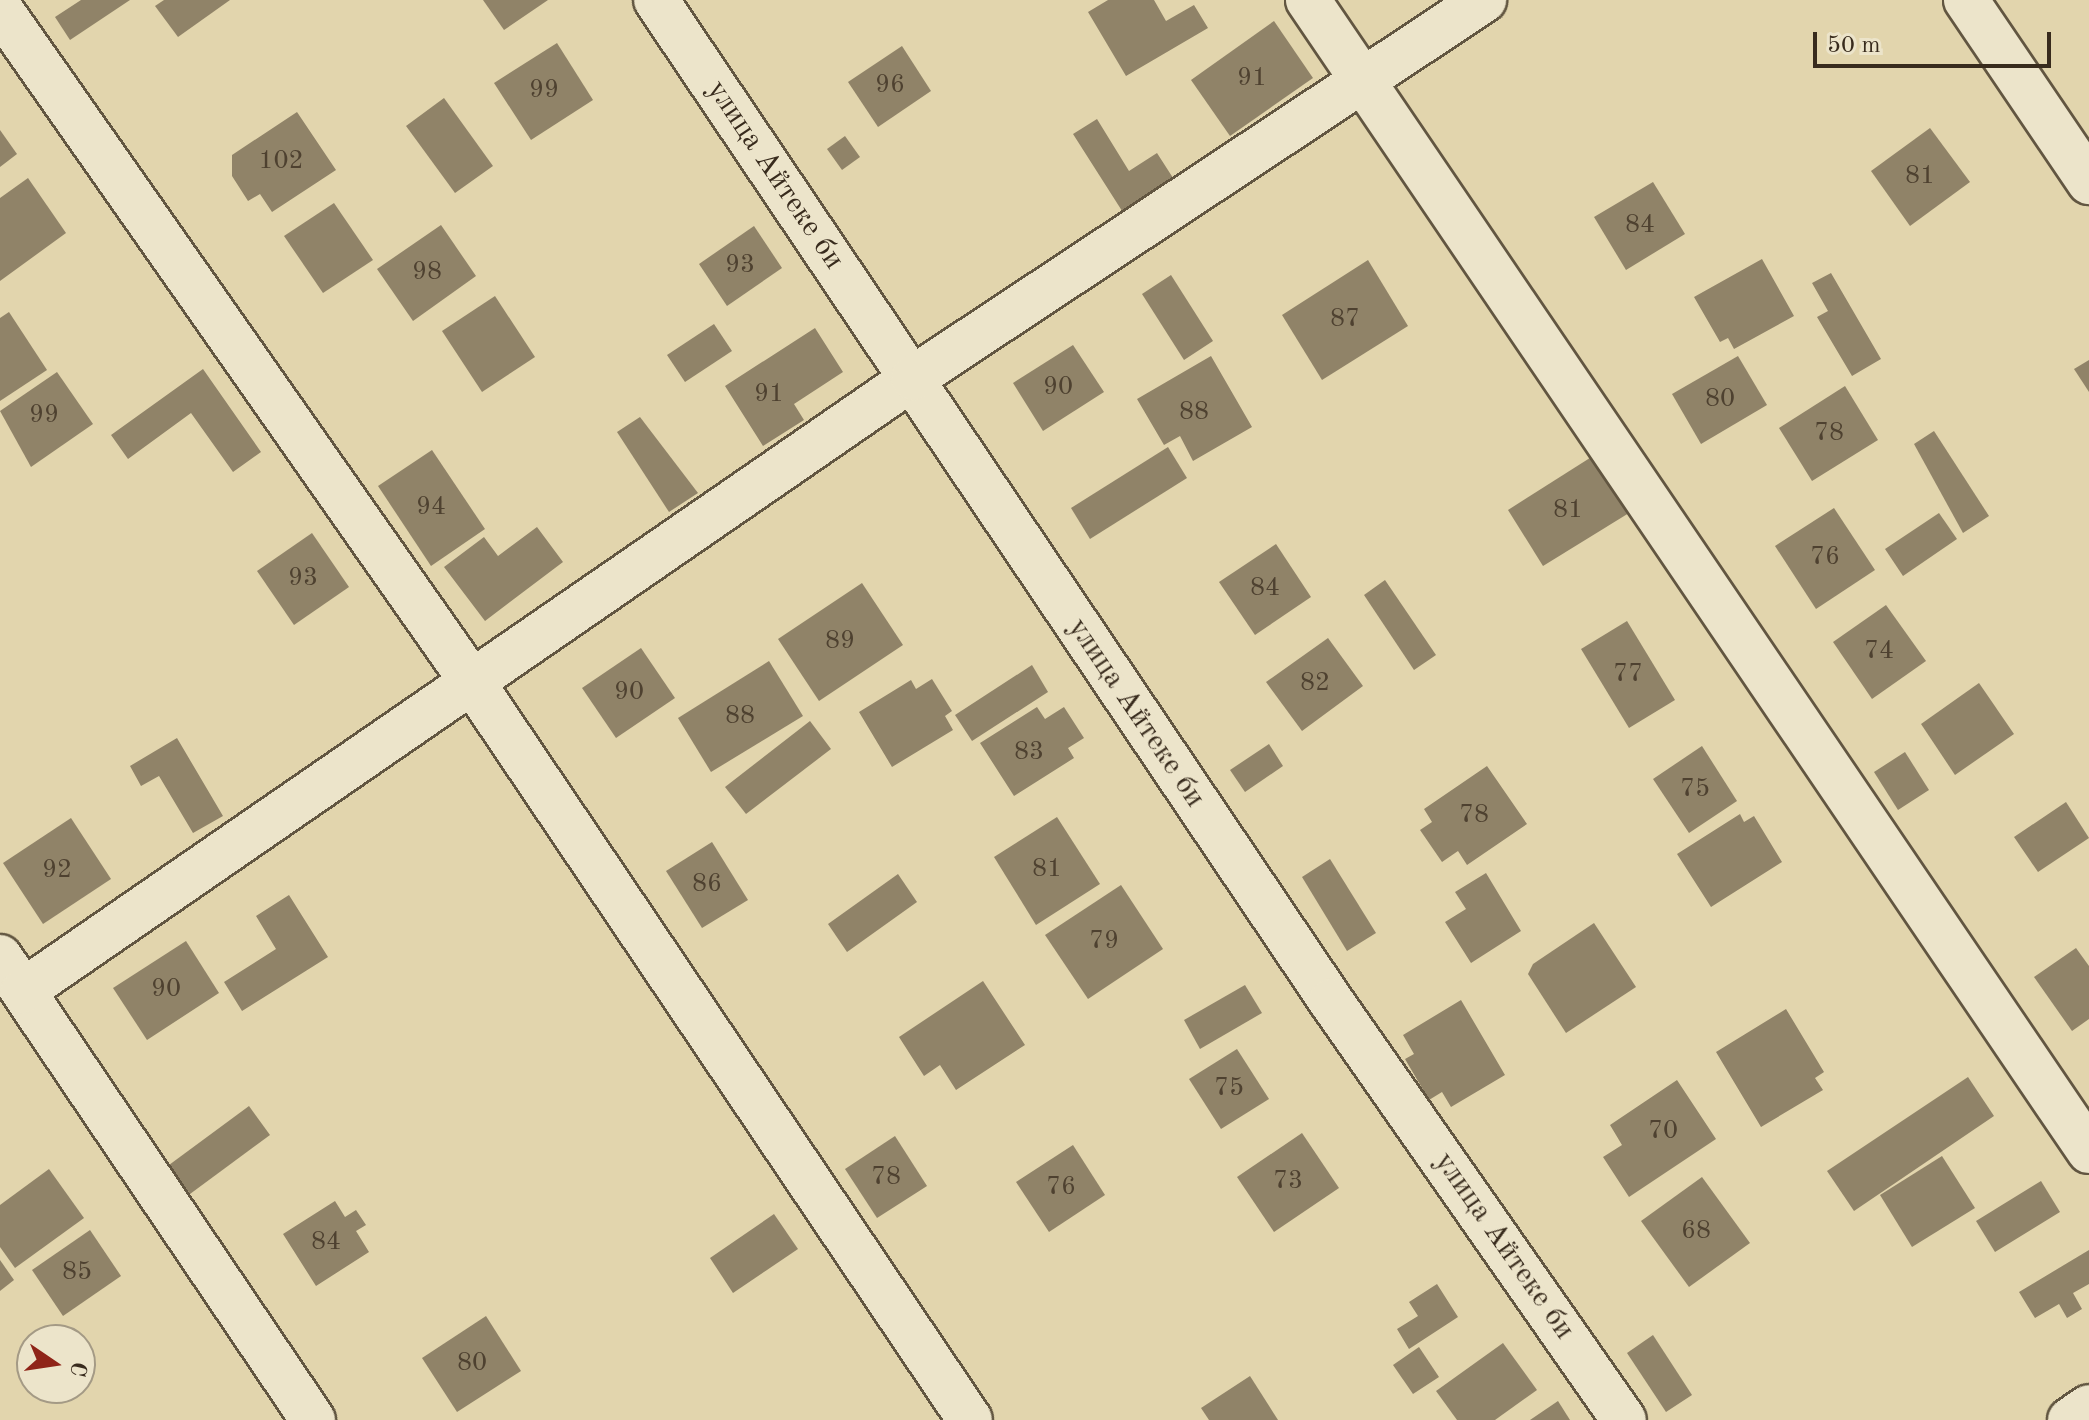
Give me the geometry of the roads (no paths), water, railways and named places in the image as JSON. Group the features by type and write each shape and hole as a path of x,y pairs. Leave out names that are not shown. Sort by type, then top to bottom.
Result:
{"street":[{"name":"улица Айтеке би","path":"656,0 1331,1001 1624,1420"},
{"path":"1308,0 2089,1151"},
{"path":"313,1420 11,974 475,686 913,378 1484,0"},
{"path":"1966,0 2089,182"},
{"path":"0,9 475,686 970,1420"},
{"path":"2070,1420 2089,1407"}]}
